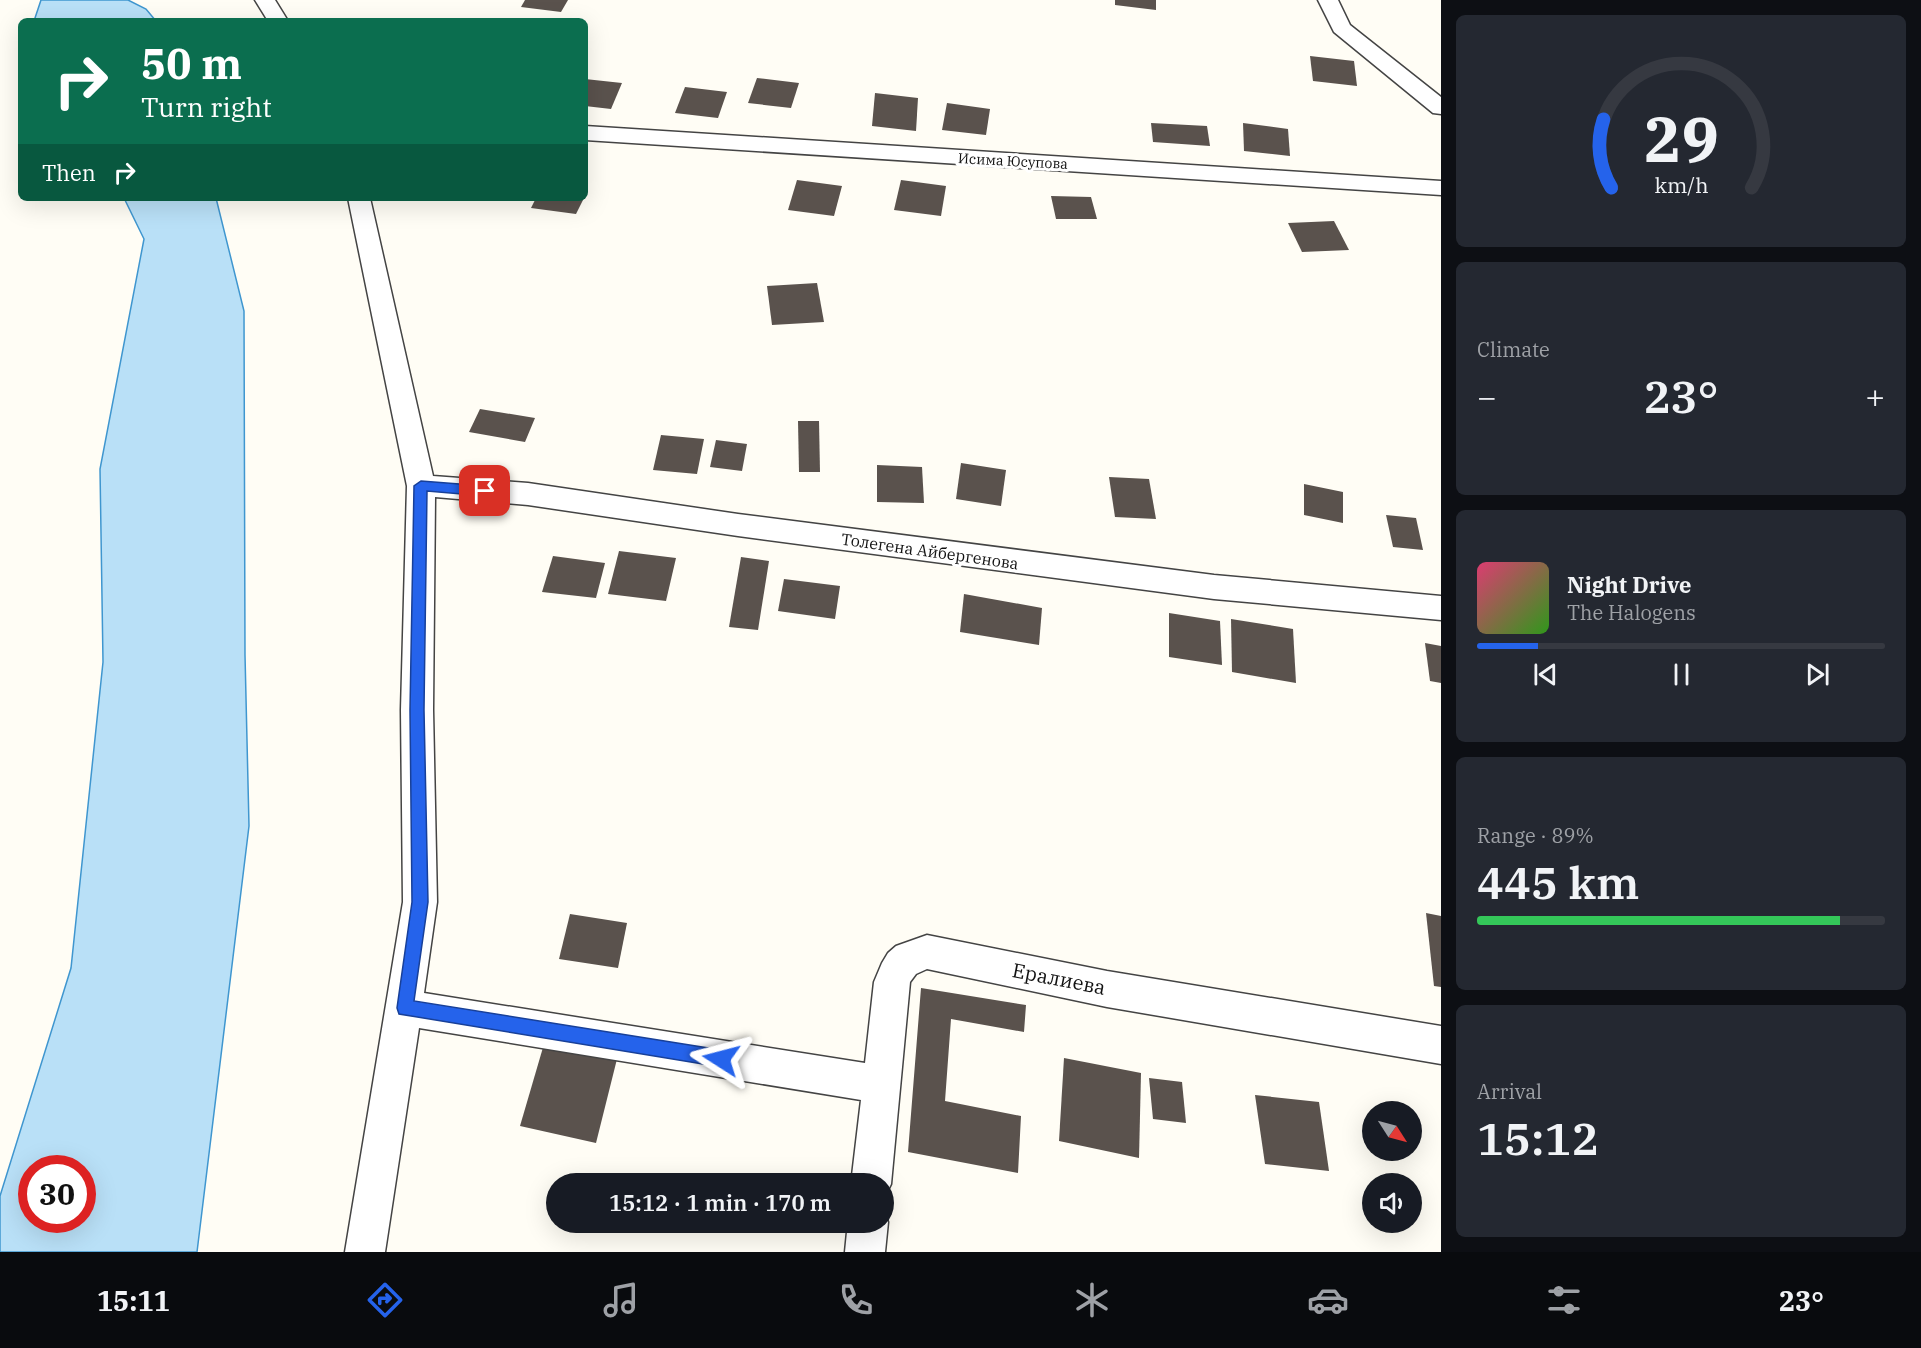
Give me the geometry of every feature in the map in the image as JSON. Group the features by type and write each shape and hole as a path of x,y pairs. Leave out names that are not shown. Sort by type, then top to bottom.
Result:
{"street":[{"path":"265,0 276,18"},
{"path":"1328,0 1341,28 1441,108"},
{"name":"Исима Юсупова","path":"588,133 1441,188"},
{"path":"360,201 421,486 417,710 420,902 365,1252"},
{"name":"Толегена Айбергенова","path":"421,486 528,495 750,527 1191,584 1441,608"},
{"name":"Ералиева","path":"872,1173 892,982 897,968 908,957 927,952 1107,989 1441,1045"},
{"path":"405,1008 880,1084"},
{"path":"865,1252 867,1233"}],"water":[{"path":"41,0 128,0 146,9 154,18 35,18"},
{"path":"125,201 217,201 244,311 245,655 249,826 197,1252 0,1252 0,1196 71,968 103,662 100,469 144,239"}],"building":[{"path":"525,0 568,0 561,12 521,7"},
{"path":"1115,0 1156,0 1156,10 1115,5"},
{"path":"1310,56 1354,61 1357,86 1313,81"},
{"path":"757,78 799,83 791,108 748,103"},
{"path":"588,79 622,83 611,109 588,106"},
{"path":"685,87 727,92 718,118 675,113"},
{"path":"875,93 918,98 916,131 872,126"},
{"path":"947,103 990,109 986,135 942,130"},
{"path":"1151,123 1207,126 1210,146 1153,142"},
{"path":"1243,123 1288,129 1290,156 1244,151"},
{"path":"797,180 842,186 834,216 788,210"},
{"path":"901,180 946,186 941,216 894,210"},
{"path":"1051,196 1091,197 1097,219 1056,219"},
{"path":"534,201 582,201 576,214 531,208"},
{"path":"1334,221 1349,250 1302,252 1288,223"},
{"path":"817,283 824,322 772,325 767,286"},
{"path":"480,409 535,418 525,442 469,432"},
{"path":"798,421 819,421 820,472 799,472"},
{"path":"661,435 704,439 697,474 653,470"},
{"path":"716,440 747,444 742,471 710,467"},
{"path":"961,463 1006,470 1001,506 956,499"},
{"path":"877,465 922,467 924,503 877,502"},
{"path":"1109,477 1149,479 1156,519 1115,517"},
{"path":"1304,484 1343,492 1343,523 1304,515"},
{"path":"1386,515 1416,518 1423,550 1393,547"},
{"path":"619,551 676,558 666,601 608,594"},
{"path":"553,556 605,563 596,598 542,592"},
{"path":"741,557 769,561 758,630 729,627"},
{"path":"784,579 840,586 835,619 778,611"},
{"path":"964,594 1042,608 1039,645 960,632"},
{"path":"1169,613 1220,621 1222,665 1169,657"},
{"path":"1231,619 1293,629 1296,683 1232,672"},
{"path":"1425,643 1441,646 1441,683 1430,681"},
{"path":"1426,913 1441,916 1441,987 1434,986"},
{"path":"570,914 627,923 618,968 559,959"},
{"path":"921,988 1026,1005 1024,1032 951,1019 945,1101 1021,1116 1018,1173 908,1152"},
{"path":"544,1044 617,1059 596,1143 520,1126"},
{"path":"1064,1058 1141,1073 1139,1158 1059,1141"},
{"path":"1149,1078 1182,1082 1186,1123 1153,1119"},
{"path":"1255,1095 1319,1102 1329,1171 1265,1164"}],"route":[{"path":"485,491 421,486 417,710 420,902 405,1008 721,1059"}]}
